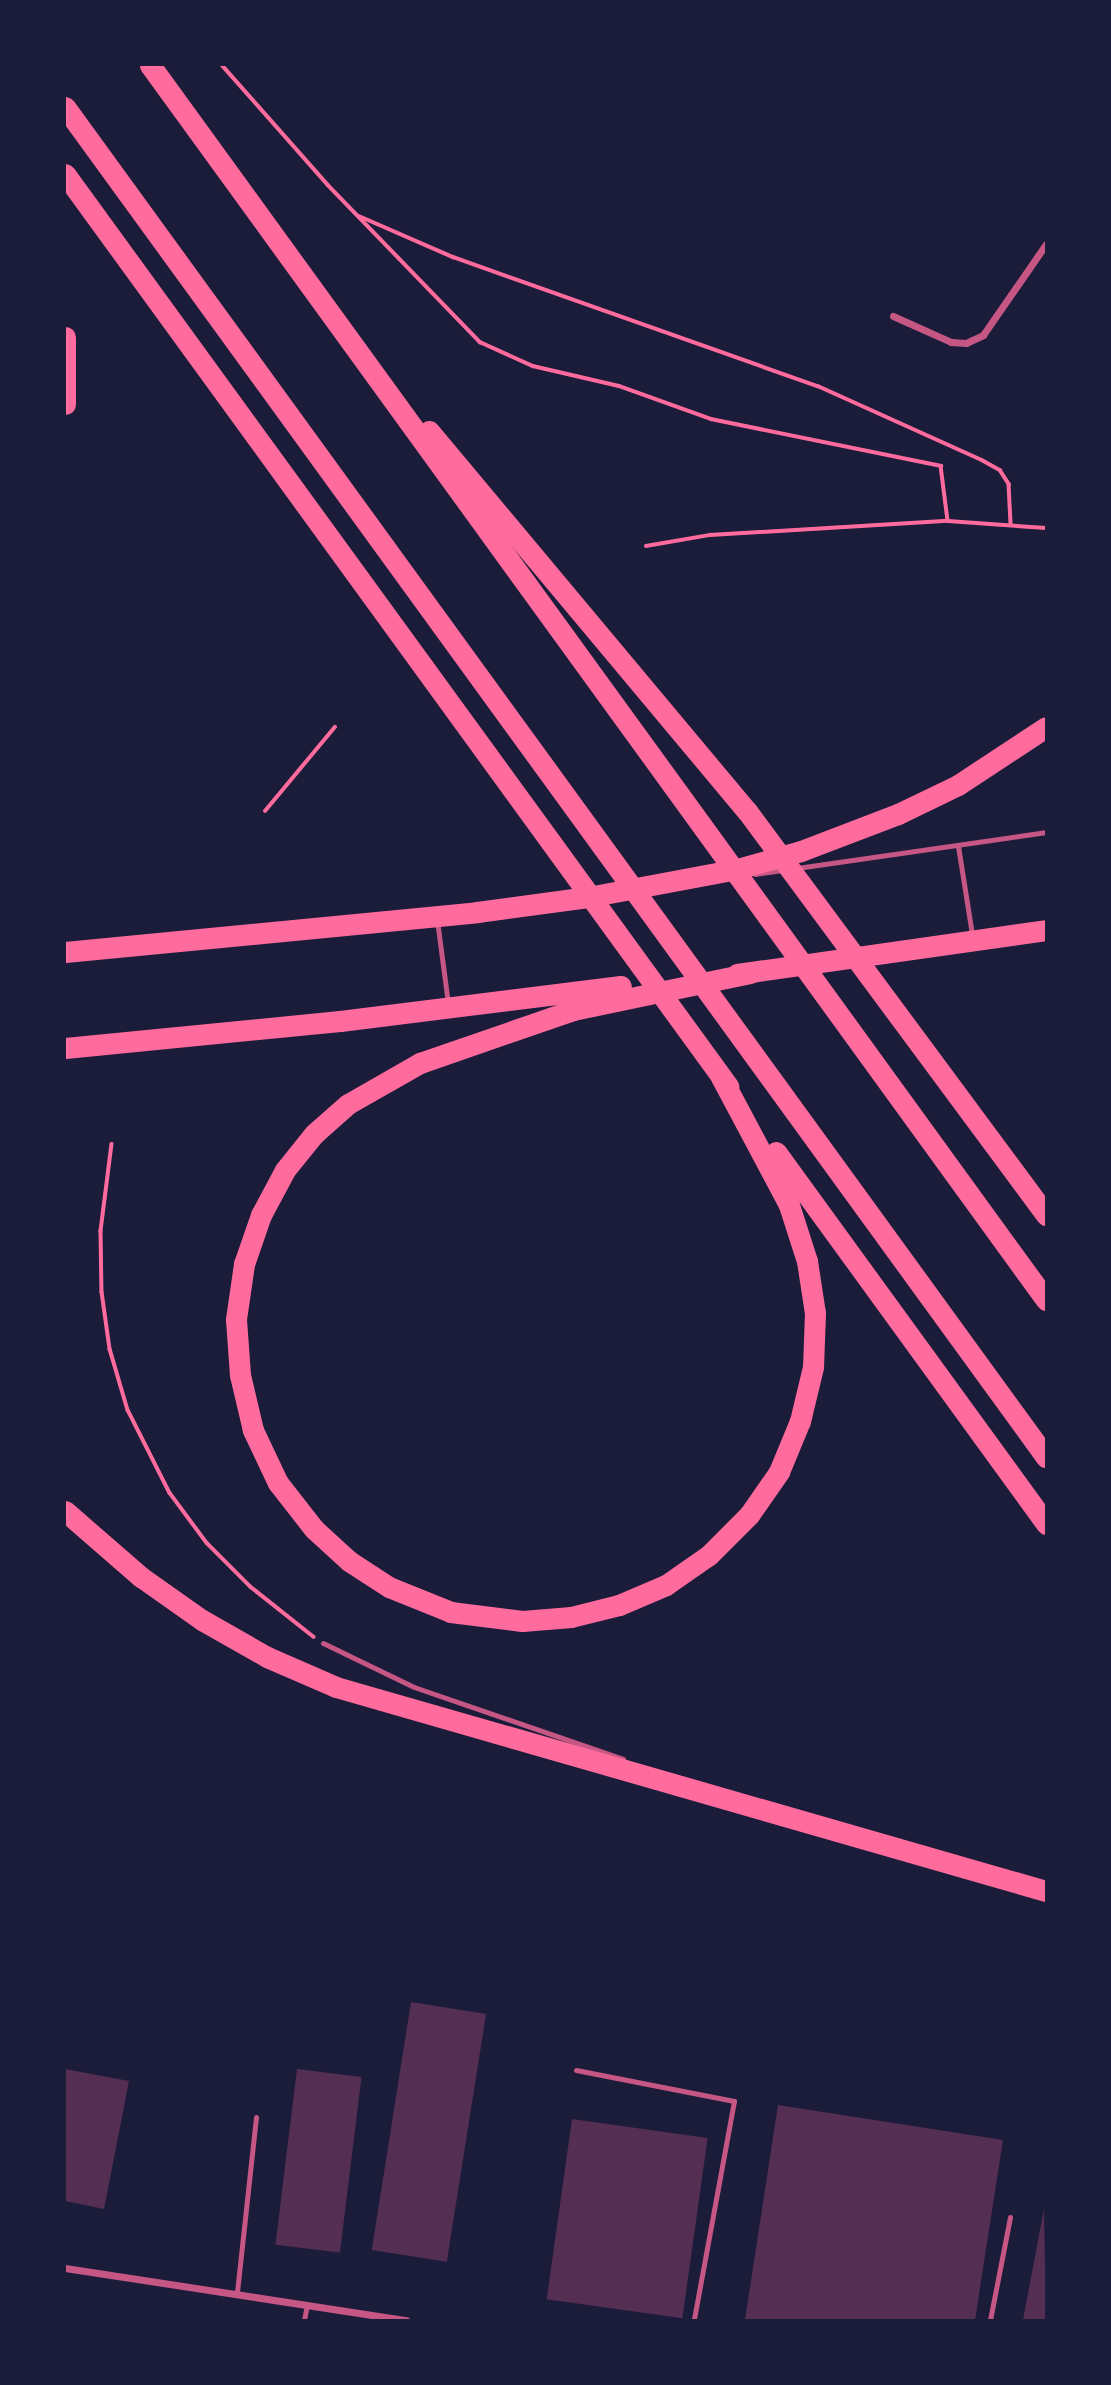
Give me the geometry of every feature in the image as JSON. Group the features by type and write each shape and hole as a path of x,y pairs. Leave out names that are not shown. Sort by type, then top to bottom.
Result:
{"highway":[{"path":"150,65 1046,1300"},
{"path":"65,107 1046,1457"},
{"path":"65,174 1046,1524"},
{"path":"339,326 747,811 881,988 1046,1215"},
{"path":"65,337 65,404"},
{"path":"65,952 437,916 552,902 696,877 801,851 925,802 1046,727"},
{"path":"65,1048 449,1009 750,973 1046,930"},
{"path":"721,1077 789,1205 807,1261 815,1313 813,1367 803,1412 791,1447 765,1495 729,1537 688,1571 642,1597 571,1618 522,1621 452,1612 389,1587 349,1561 314,1529 278,1483 253,1430 240,1375 236,1319 244,1265 261,1215 285,1170 314,1134 348,1104 430,1059 573,1010 750,973"},
{"path":"1010,1164 1046,1207"},
{"path":"65,1511 171,1599 234,1639 300,1673 419,1714 1046,1891"}],"street":[{"path":"893,316 951,342 966,343 983,335 1046,244"},
{"path":"65,2268 237,2292 406,2320"}],"lane":[{"path":"552,902 1046,832"},
{"path":"958,846 973,941"},
{"path":"437,916 449,1009"},
{"path":"323,1643 414,1687 625,1760"},
{"path":"639,1764 837,1832"},
{"path":"576,2070 734,2101 694,2320"},
{"path":"237,2292 256,2117"},
{"path":"990,2320 1010,2217"},
{"path":"304,2320 307,2304"}],"path":[{"path":"222,65 356,214 458,323 480,342 507,356 619,386 711,419 941,466 948,521"},
{"path":"356,214 453,257 818,386 982,460 1000,470 1009,484 1011,524"},
{"path":"646,546 710,535 948,521 1046,528"},
{"path":"265,811 335,727"},
{"path":"112,1144 101,1231 102,1292 114,1368 136,1430 170,1493 207,1544 274,1608 323,1643"}],"building":[{"path":"411,2002 486,2014 447,2262 372,2250"},
{"path":"65,2069 129,2081 104,2209 65,2201"},
{"path":"297,2069 362,2077 340,2253 275,2245"},
{"path":"778,2105 1003,2140 975,2320 745,2320"},
{"path":"572,2119 708,2138 682,2318 547,2299"},
{"path":"1044,2209 1046,2320 1023,2320"}]}
